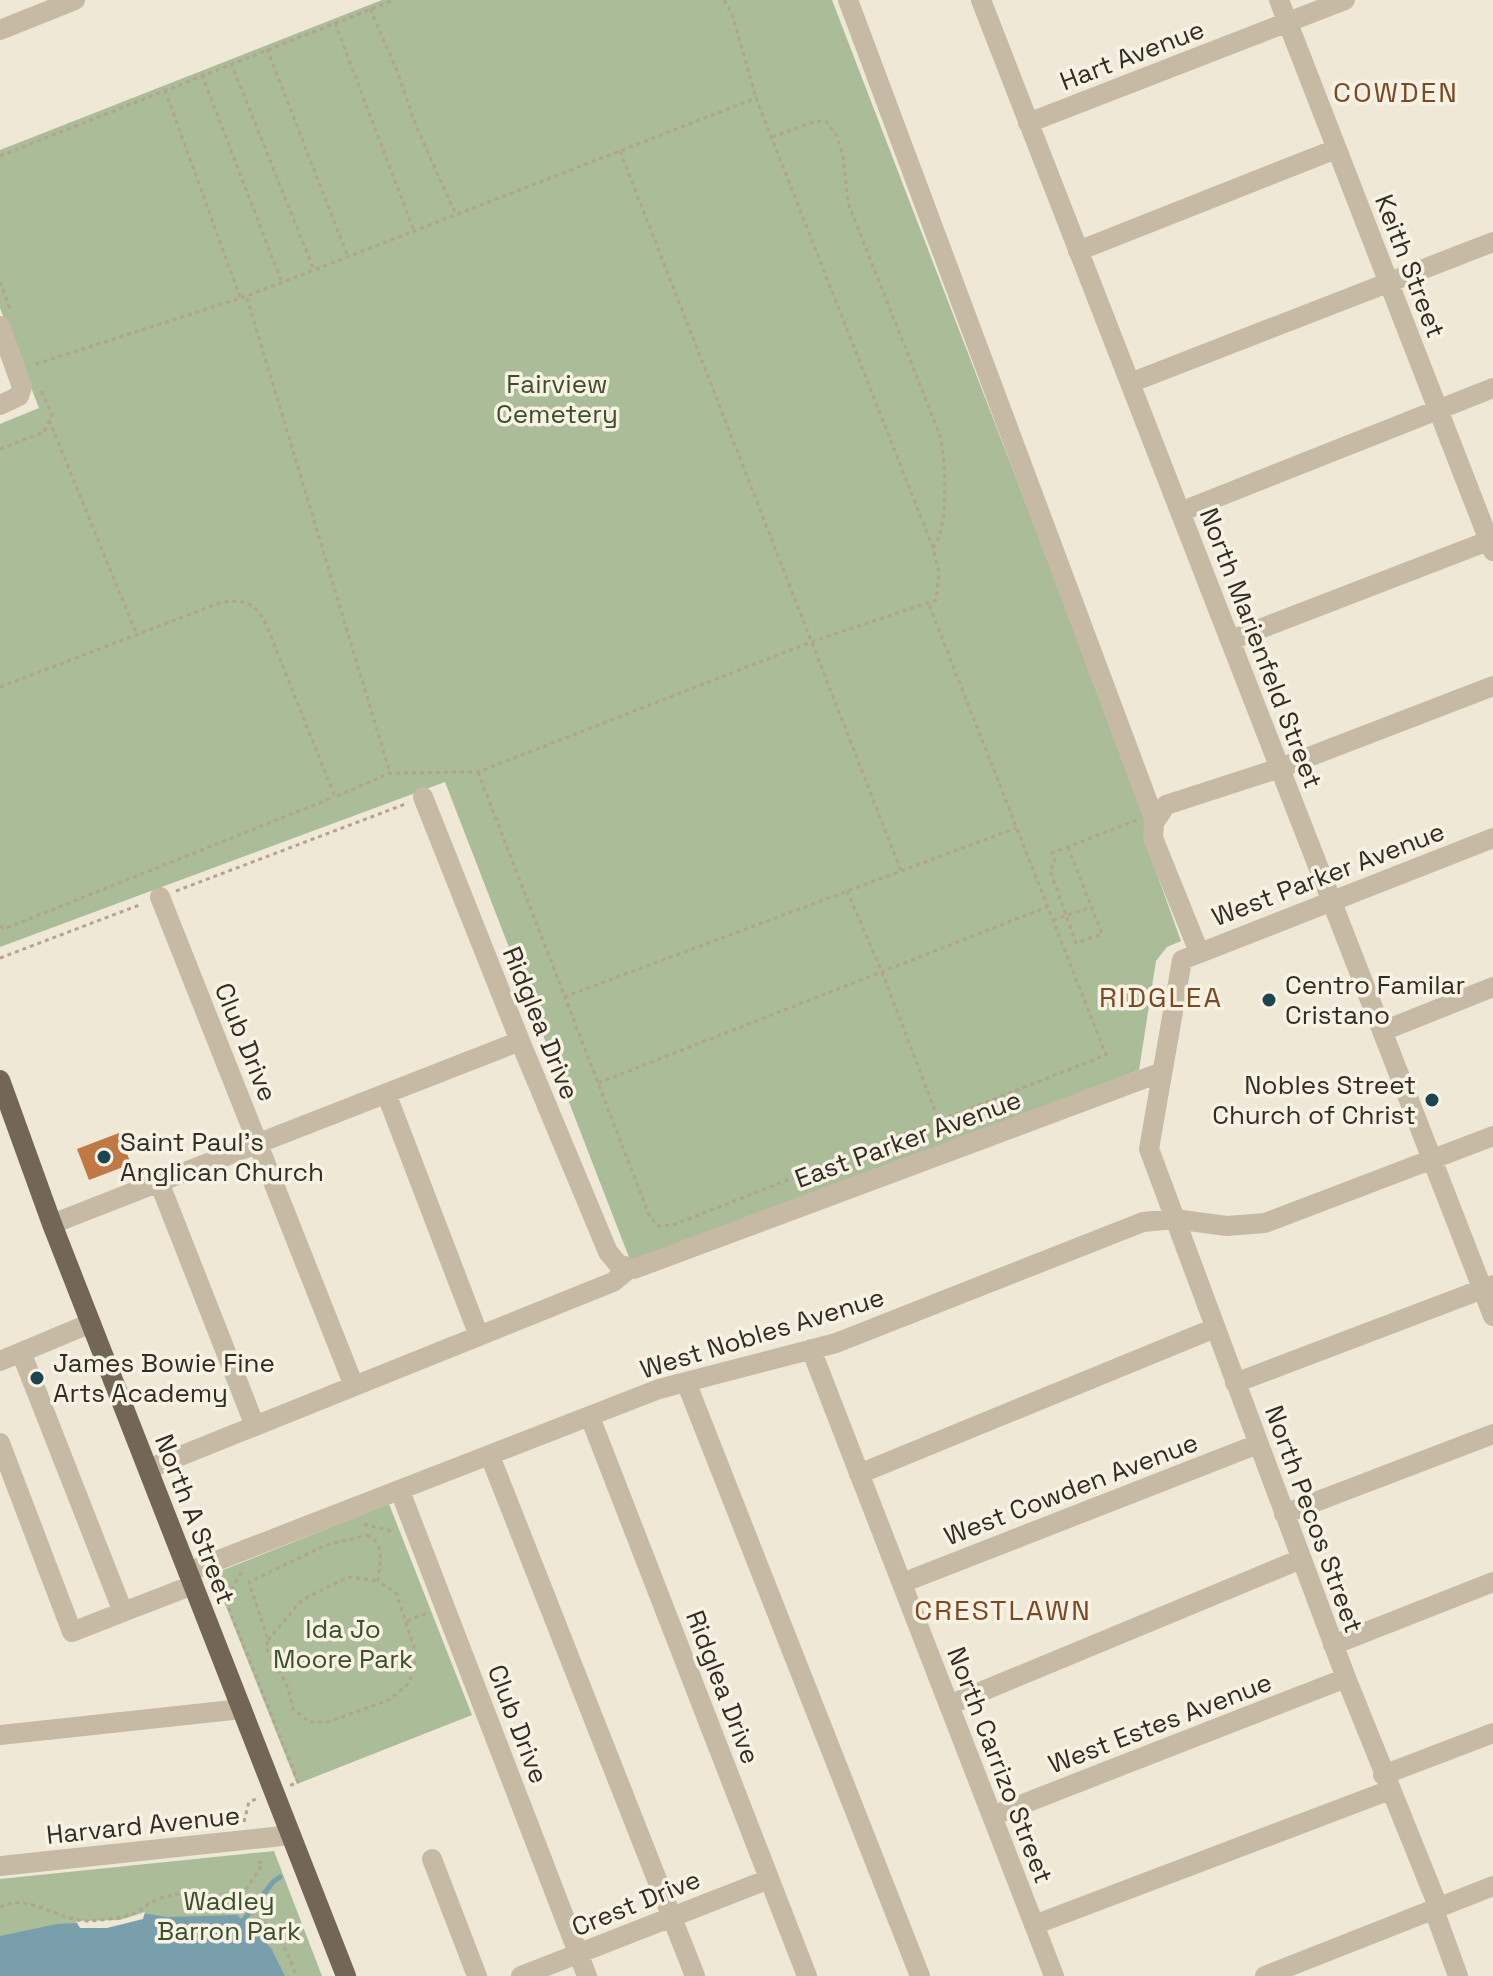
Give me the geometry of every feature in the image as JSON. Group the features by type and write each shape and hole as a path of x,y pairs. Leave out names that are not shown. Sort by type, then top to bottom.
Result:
{"main road":[{"name":"North A Street","path":"0,1080 52,1224 346,1976"}],"street":[{"path":"0,30 75,0"},
{"path":"848,0 1148,820 1191,956 1171,1016 1162,1072"},
{"name":"North Marienfeld Street","path":"981,0 1432,1160 1488,1287 1493,1316"},
{"name":"Keith Street","path":"1279,0 1492,543"},
{"name":"Hart Avenue","path":"1028,123 1345,0"},
{"path":"1078,251 1336,149"},
{"path":"1130,383 1493,242"},
{"path":"0,326 22,387 19,396 0,405"},
{"path":"1180,512 1493,388"},
{"path":"1231,640 1492,543"},
{"path":"1148,820 1174,801 1280,768 1493,686"},
{"name":"Ridglea Drive","path":"423,797 608,1252 622,1265"},
{"name":"West Parker Avenue","path":"1191,956 1493,838"},
{"name":"Club Drive","path":"160,897 354,1386"},
{"path":"1383,1031 1493,987"},
{"path":"52,1224 520,1041"},
{"name":"North Pecos Street","path":"1162,1072 1149,1149 1333,1645 1438,1906 1434,1910 1458,1976"},
{"name":"East Parker Avenue","path":"622,1265 634,1269 1162,1072"},
{"path":"386,1093 479,1336"},
{"name":"West Nobles Avenue","path":"0,1443 72,1632 123,1612 190,1578 400,1491 659,1389 836,1343 1143,1222 1174,1219 1227,1226 1265,1223 1493,1136"},
{"path":"159,1182 255,1426"},
{"path":"148,1469 613,1282 624,1273 622,1265"},
{"path":"1235,1383 1488,1287"},
{"path":"0,1361 91,1323"},
{"path":"859,1474 1215,1328"},
{"name":"North Carrizo Street","path":"811,1349 1054,1976"},
{"path":"21,1352 123,1612"},
{"path":"686,1382 920,1976"},
{"name":"Ridglea Drive","path":"590,1417 807,1976"},
{"path":"1284,1514 1493,1434"},
{"name":"West Cowden Avenue","path":"902,1583 1258,1444"},
{"path":"490,1456 695,1976"},
{"name":"Club Drive","path":"400,1491 587,1976"},
{"path":"949,1705 1301,1559"},
{"path":"1333,1645 1493,1582"},
{"name":"West Estes Avenue","path":"992,1816 1346,1678"},
{"path":"0,1735 242,1709"},
{"path":"1034,1925 1387,1783 1493,1733"},
{"name":"Harvard Avenue","path":"0,1866 291,1835"},
{"path":"432,1859 477,1976"},
{"name":"Crest Drive","path":"521,1976 769,1879"},
{"path":"1265,1976 1493,1886"}],"path":[{"path":"0,156 394,0"},
{"path":"0,926 4,929 390,773 478,772 811,642 936,600 939,573 933,548 771,138 732,14 724,0"},
{"path":"370,9 396,68 417,128 456,215"},
{"path":"335,23 414,231"},
{"path":"267,49 348,257"},
{"path":"231,63 314,270"},
{"path":"202,75 282,283"},
{"path":"165,90 240,298"},
{"path":"31,366 247,296 756,98"},
{"path":"771,138 816,121 827,122 837,136 843,156 848,203 941,438 945,462 944,504 939,540 933,548"},
{"path":"620,151 901,871"},
{"path":"247,296 390,773"},
{"path":"0,449 44,432 52,415 36,378"},
{"path":"49,420 137,635"},
{"path":"0,687 222,602 241,600 257,608 266,624 335,797"},
{"path":"478,772 649,1215 658,1226 673,1225 1106,1055 928,603"},
{"path":"0,958 423,797"},
{"path":"1068,847 1102,934 1076,943 1050,870 1055,860 1052,853 1068,847 1148,820"},
{"path":"564,997 1016,828"},
{"path":"847,891 882,972 939,1121"},
{"path":"598,1083 1047,907"},
{"path":"1053,920 1091,907"},
{"path":"353,1522 398,1533"},
{"path":"372,1537 377,1528"},
{"path":"268,1640 249,1582 326,1545 367,1535 376,1539 381,1548 378,1581"},
{"path":"237,1903 263,1864 252,1857 243,1819 249,1802 298,1782 226,1601 246,1564"},
{"path":"348,1577 378,1581 396,1593 414,1647 415,1669 407,1685 389,1700 328,1722 310,1722 293,1709 287,1685 266,1648 268,1640 302,1600 348,1577"},
{"path":"407,1621 431,1611 434,1621"},
{"path":"0,1907 8,1903 25,1903 86,1921 134,1914 156,1899 194,1891 237,1903 255,1915 283,1946 296,1976"}],"green space":[{"name":"Fairview Cemetery","path":"382,0 832,0 1145,813 1144,838 1181,941 1167,947 1156,961 1139,1070 632,1265 445,782 0,947 0,424 39,408 0,308 0,150"},
{"name":"Ida Jo Moore Park","path":"389,1504 472,1715 297,1784 213,1574"},
{"name":"Wadley Barron Park","path":"274,1851 322,1976 0,1976 0,1879"}],"water":[{"path":"143,1913 167,1917 237,1915 271,1948 285,1976 0,1976 0,1936 57,1924 120,1921"}],"pier":[{"path":"145,1912 143,1919 107,1928 80,1928 76,1921 120,1920"}],"building":[{"name":"Saint Paul's Anglican Church","path":"119,1133 131,1164 89,1180 77,1149"}],"waterway":[{"path":"243,1921 280,1877"}],"place":[{"name":"Centro Familar Cristano","path":"1269,1000"},
{"name":"Nobles Street Church of Christ","path":"1432,1100"},
{"name":"Saint Paul's Anglican Church","path":"104,1157"},
{"name":"James Bowie Fine Arts Academy","path":"37,1378"}],"district":[{"name":"COWDEN","path":"1396,92"},
{"name":"RIDGLEA","path":"1161,997"},
{"name":"CRESTLAWN","path":"1003,1610"}]}
